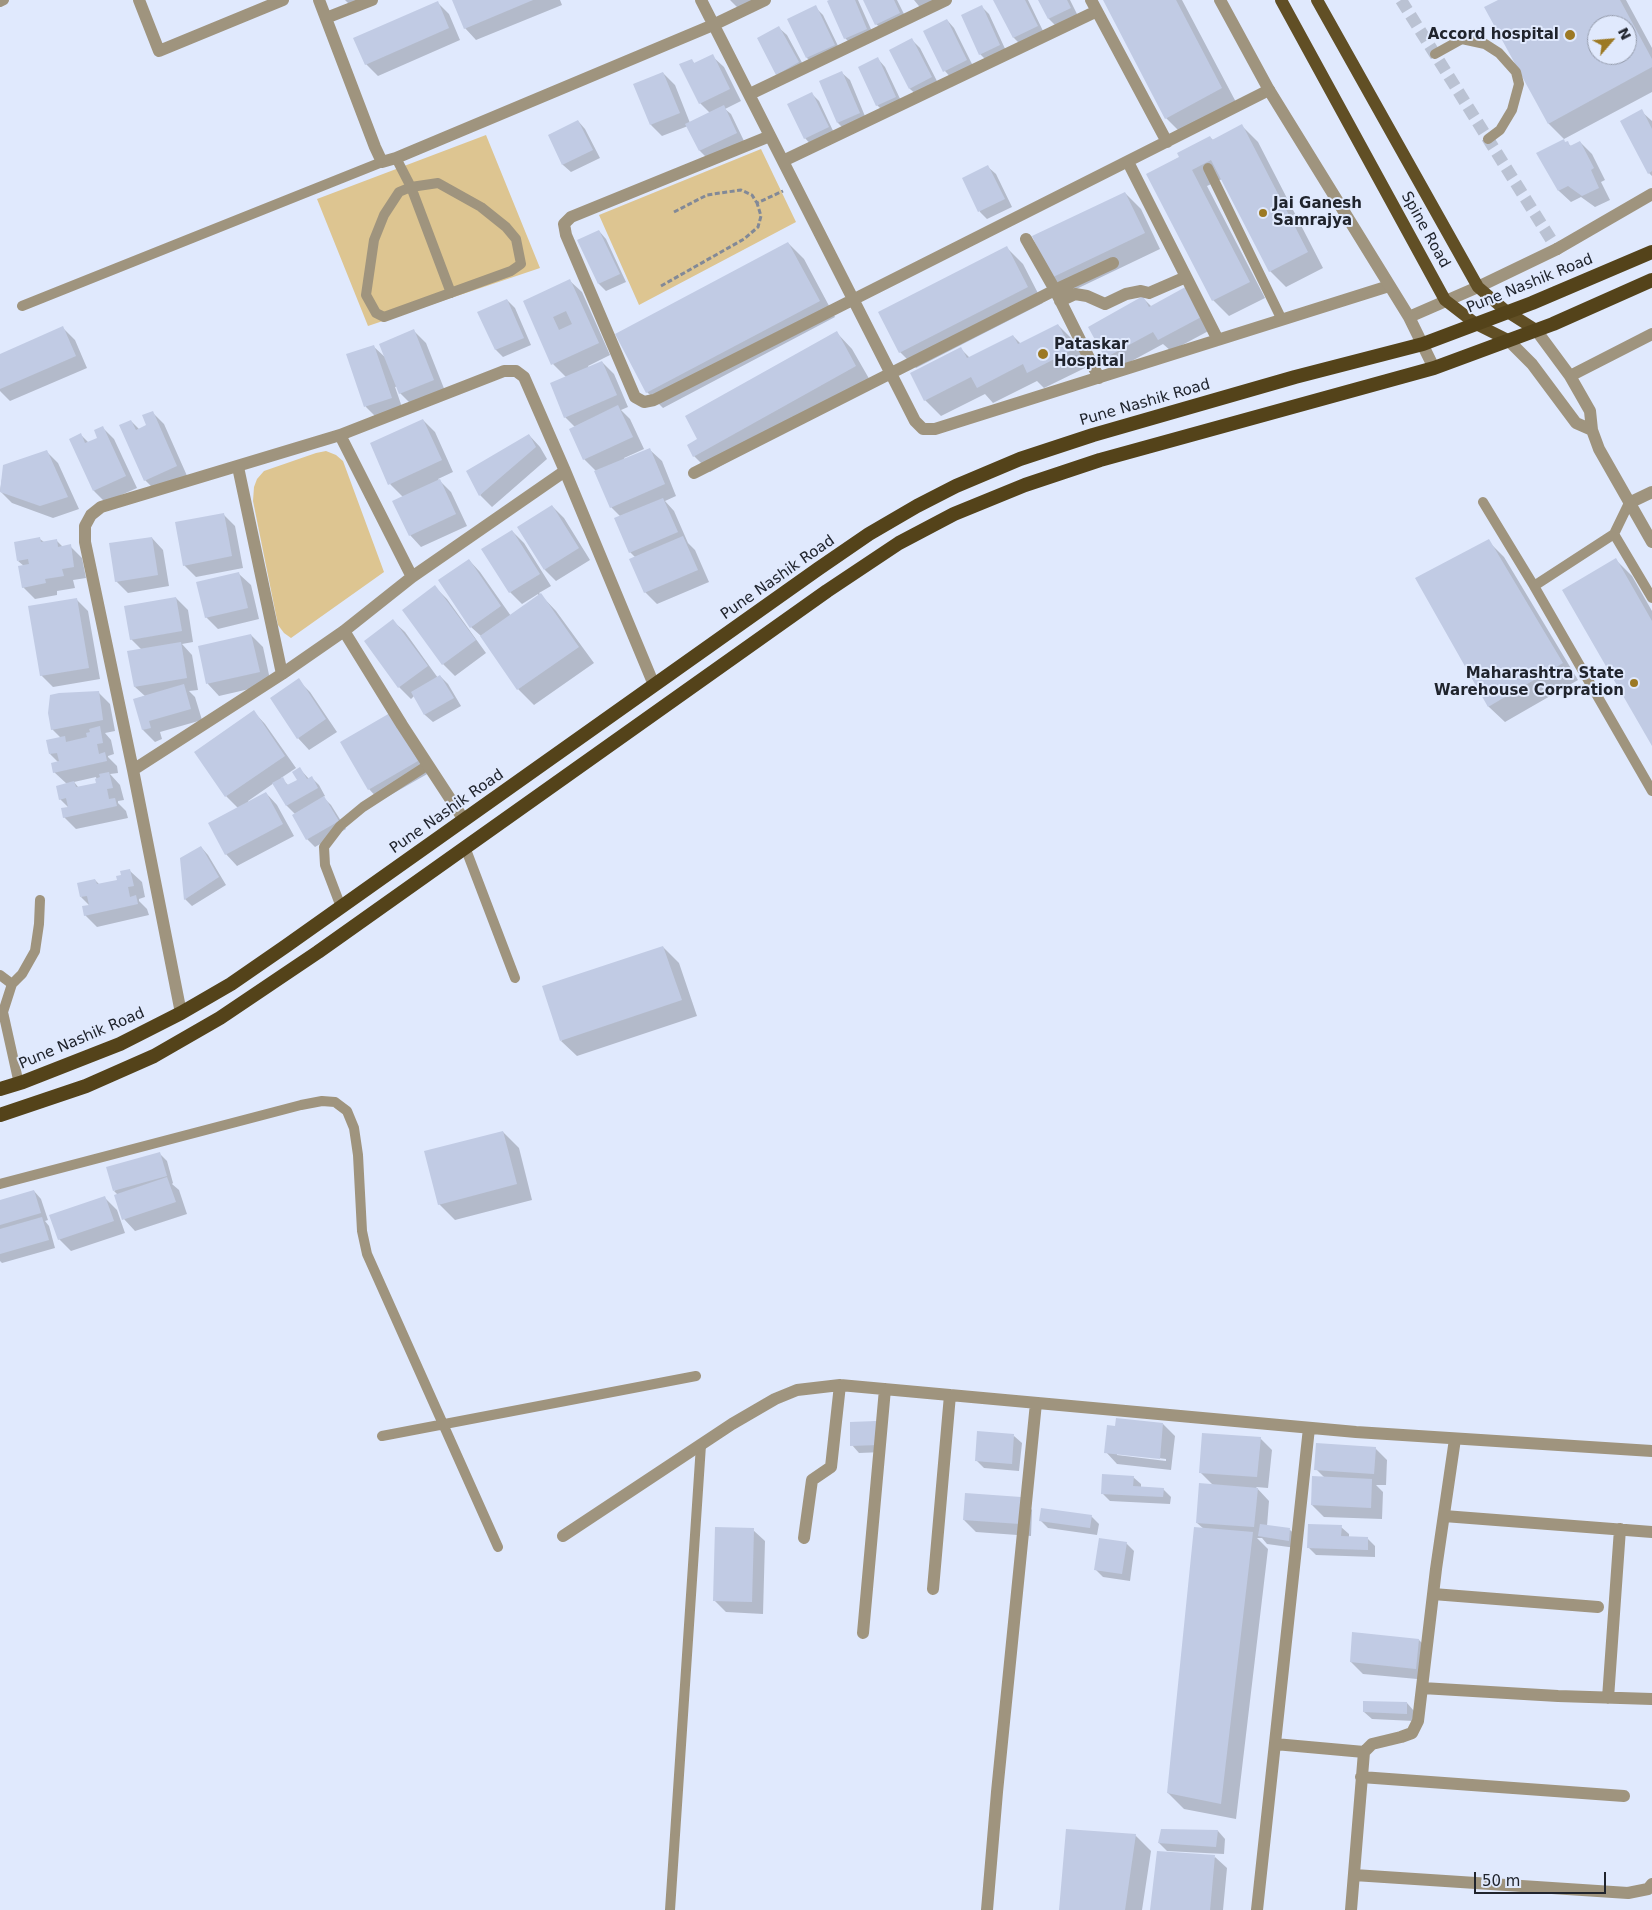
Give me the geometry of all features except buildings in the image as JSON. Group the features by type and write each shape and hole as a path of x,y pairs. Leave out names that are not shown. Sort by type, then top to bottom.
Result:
{"highway":[{"name":"Pune Nashik Road","path":"0,1089 19,1084 120,1044 181,1013 231,984 869,534 956,486 1020,458 1094,435 1295,377 1423,344 1506,311 1532,303 1652,252"},
{"path":"0,1115 86,1086 154,1056 220,1018 318,952 827,591 899,543 954,514 1025,485 1100,460 1434,368 1536,330 1652,280"}],"main road":[{"name":"Spine Road","path":"1280,0 1445,300 1476,324 1508,340"},
{"name":"Spine Road","path":"1317,0 1478,287 1506,311 1536,330"}],"street":[{"path":"139,0 159,51 283,0"},
{"path":"319,0 382,162 396,158 714,25 765,0"},
{"path":"326,18 372,0"},
{"path":"701,0 915,421 923,429 935,429 1389,286"},
{"path":"750,94 946,0"},
{"path":"1220,0 1269,90 1409,317 1434,368"},
{"path":"782,161 1094,5 1167,142"},
{"path":"770,136 571,217 564,224 566,235 635,397 644,402 654,400 1269,90"},
{"path":"1128,162 1218,340"},
{"path":"1409,317 1478,287 1557,249 1652,194"},
{"path":"1026,240 1058,296 1099,378"},
{"path":"694,473 891,373 1058,296 1113,263"},
{"path":"1058,296 1075,294 1087,296 1105,304 1126,294 1141,291 1149,294 1186,277"},
{"path":"1536,330 1570,376 1590,411 1592,430 1599,449 1652,542"},
{"path":"1570,376 1652,334"},
{"name":"Spine Road","path":"1508,340 1532,364 1576,422 1592,430"},
{"path":"181,1013 87,551 85,526 91,515 101,508 238,468 340,435 504,371 516,371 524,377 654,685"},
{"path":"340,435 412,577"},
{"path":"238,468 282,674"},
{"path":"133,770 282,674 344,631 412,577 565,472"},
{"path":"1629,503 1652,492"},
{"path":"344,631 464,820"},
{"path":"804,1538 812,1480 831,1467 840,1385"},
{"path":"564,1536 732,1424 775,1399 797,1390 840,1385 1309,1428 1652,1451"},
{"path":"863,1634 885,1389"},
{"path":"933,1589 950,1395"},
{"path":"987,1910 1036,1403"},
{"path":"1257,1910 1309,1428"},
{"path":"1351,1910 1364,1752 1372,1744 1412,1733 1418,1722 1433,1594 1455,1439"},
{"path":"1444,1516 1652,1532"},
{"path":"1608,1698 1620,1529"},
{"path":"1433,1594 1598,1607"},
{"path":"1422,1688 1652,1699"},
{"path":"1275,1744 1364,1752"},
{"path":"1361,1777 1624,1796"},
{"path":"1354,1875 1628,1893 1639,1893 1648,1889 1652,1884"}],"lane":[{"path":"0,2 4,0"},
{"path":"1434,54 1462,39 1478,42 1485,44 1499,54 1516,72 1519,84 1512,110 1500,130 1488,139"},
{"path":"396,158 411,187 451,293"},
{"path":"22,306 382,162"},
{"path":"1208,168 1282,320"},
{"path":"438,183 481,207 506,227 516,239 521,264 511,271 384,317 376,314 366,295 374,240 384,215 399,192 411,187 438,183"},
{"path":"1483,502 1534,586 1652,791"},
{"path":"1534,586 1614,534 1629,503"},
{"path":"1614,534 1652,598"},
{"path":"341,907 325,865 324,847 340,826 363,806 428,764"},
{"path":"465,847 515,978"},
{"path":"19,1084 2,1009 12,984 22,974 35,950 40,900"},
{"path":"0,975 12,984"},
{"path":"0,1184 301,1105 322,1101 336,1102 347,1112 354,1128 358,1155 362,1231 367,1254 498,1547"},
{"path":"382,1436 696,1376"},
{"path":"670,1910 701,1445"}],"path":[{"path":"757,203 795,186"},
{"path":"660,286 744,239 758,227 761,216 752,195 742,190 707,195 674,212"}],"shaded area":[{"path":"486,135 540,268 368,326 317,199"},
{"path":"761,149 796,222 639,305 599,215"},
{"path":"326,451 336,455 343,461 384,572 291,638 278,625 253,501 254,487 257,479 264,471"}],"tunnel":[{"path":"1401,0 1557,249"}],"place":[{"name":"Accord hospital","path":"1570,35"},
{"name":"Jai Ganesh Samrajya","path":"1263,213"},
{"name":"Pataskar Hospital","path":"1043,354"},
{"name":"Maharashtra State Warehouse Corpration","path":"1634,683"}]}
